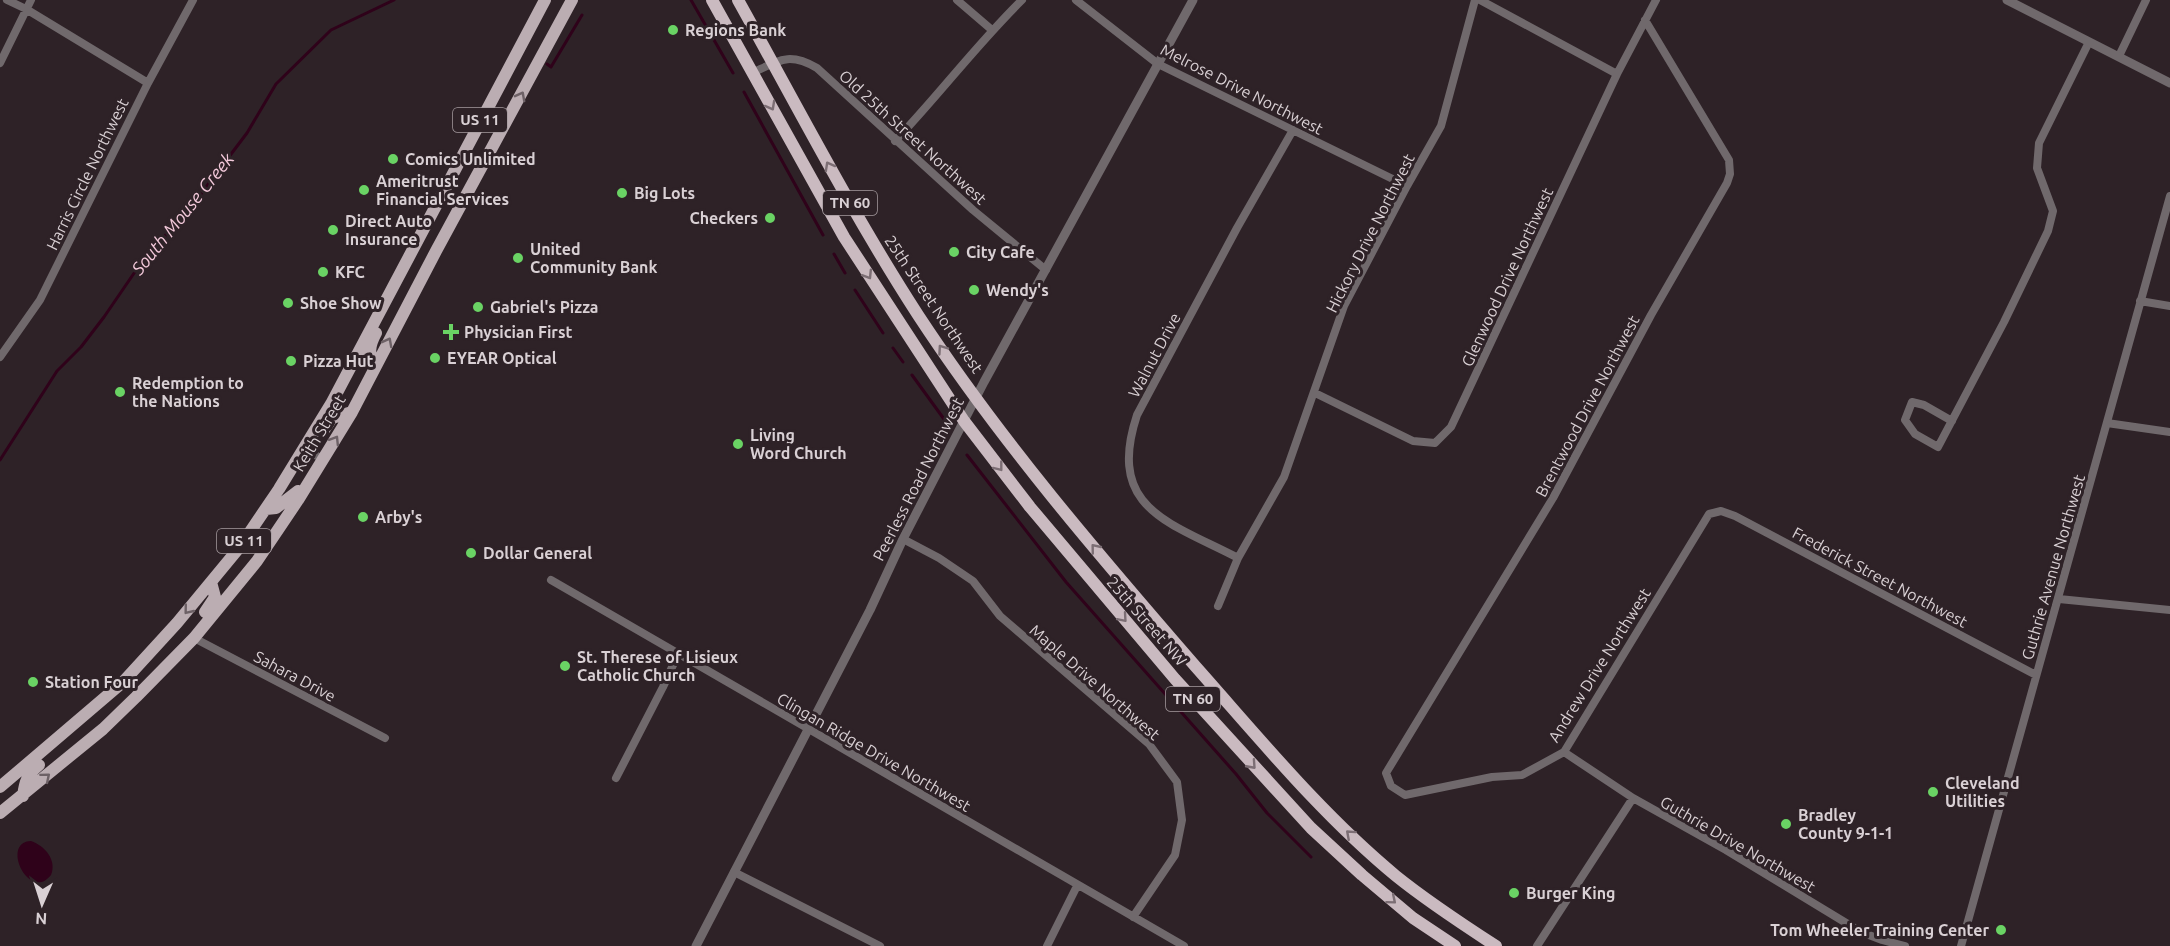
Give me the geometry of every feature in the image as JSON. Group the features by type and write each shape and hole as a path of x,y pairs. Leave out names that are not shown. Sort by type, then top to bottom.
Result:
{"highway":[{"name":"TN 60","path":"712,0 845,239 964,421"},
{"name":"25th Street Northwest","path":"738,0 845,195 922,320 992,421 1071,518"},
{"name":"25th Street NW","path":"964,421 1078,566 1271,786 1311,828 1362,875 1413,918 1455,946"},
{"name":"25th Street NW","path":"1071,518 1131,592 1283,767 1340,825 1395,875 1457,921 1496,946"}],"main road":[{"name":"Keith Street","path":"0,787 123,682 177,623 253,528 331,404 544,0"},
{"name":"Keith Street","path":"0,813 103,729 136,697 194,638 257,561 352,412 572,0"},
{"path":"375,367 369,357 370,345 382,321 398,276"},
{"path":"303,449 318,441 332,418 352,412"},
{"path":"266,508 276,508 309,482"},
{"path":"253,528 267,525 278,529"},
{"path":"179,653 192,628 215,597 211,582"},
{"path":"23,796 25,781 29,773 60,748 72,727"}],"street":[{"path":"8,0 148,83"},
{"path":"0,63 31,0"},
{"name":"Harris Circle Northwest","path":"0,357 40,300 148,83 193,0"},
{"path":"957,0 992,30"},
{"path":"895,141 934,100 992,30 1022,0"},
{"name":"Melrose Drive Northwest","path":"1076,0 1158,64 1407,186"},
{"name":"Peerless Road Northwest","path":"696,946 870,610 903,539 976,397 1193,0"},
{"name":"Hickory Drive Northwest","path":"1218,606 1239,558 1284,477 1344,306 1441,126 1475,0"},
{"path":"1480,0 1617,74"},
{"name":"Glenwood Drive Northwest","path":"1315,393 1413,441 1436,443 1451,427 1617,74 1656,0"},
{"path":"2007,0 2170,83"},
{"path":"2119,56 2146,0"},
{"name":"Brentwood Drive Northwest","path":"1405,795 1391,786 1386,773 1553,498 1730,174 1728,160 1645,20"},
{"path":"1952,421 1924,405 1912,402 1905,420 1915,434 1938,447 1952,421 2048,231 2053,211 2037,168 2039,143 2089,42"},
{"name":"Old 25th Street Northwest","path":"752,73 789,58 818,68 895,141 1046,270"},
{"name":"Walnut Drive","path":"1239,558 1157,515 1141,501 1131,479 1128,461 1130,438 1137,415 1237,228 1293,130"},
{"name":"Guthrie Avenue Northwest","path":"1961,946 2170,196"},
{"path":"2140,301 2170,306"},
{"path":"2107,423 2170,432"},
{"path":"303,449 323,459"},
{"name":"Frederick Street Northwest","path":"1709,514 1721,511 1735,516 2036,675"},
{"name":"Andrew Drive Northwest","path":"1405,795 1492,777 1522,775 1564,752 1709,514"},
{"name":"Maple Drive Northwest","path":"903,539 939,558 973,581 1000,616 1149,744 1177,782 1182,820 1175,855 1134,917"},
{"name":"Clingan Ridge Drive Northwest","path":"550,580 1184,946"},
{"path":"2059,599 2170,610"},
{"name":"Sahara Drive","path":"194,638 385,738"},
{"path":"616,778 678,654"},
{"path":"123,682 136,697"},
{"name":"Guthrie Drive Northwest","path":"1564,752 1632,798 1726,850 1861,932 1881,943 1905,946"},
{"path":"1537,946 1632,798"},
{"path":"734,872 880,946"},
{"path":"1047,946 1077,885"}],"shaded area":[{"path":"31,841 41,846 51,859 51,875 43,882 34,882 27,877 18,860 18,851 22,844"}],"waterway":[{"name":"South Mouse Creek","path":"0,460 57,371 81,347 141,263 194,203 247,133 276,84 331,30 394,0"},
{"path":"691,0 733,73"},
{"path":"547,64 551,67 582,15"},
{"path":"744,92 823,235"},
{"path":"834,254 845,273"},
{"path":"855,290 883,333"},
{"path":"893,348 903,362"},
{"path":"912,375 949,426"},
{"path":"967,455 1066,582 1236,774 1267,813 1311,857"}],"place":[{"name":"Regions Bank","path":"673,30"},
{"name":"Comics Unlimited","path":"393,159"},
{"name":"Ameritrust Financial Services","path":"364,190"},
{"name":"Big Lots","path":"622,193"},
{"name":"Checkers","path":"770,218"},
{"name":"Direct Auto Insurance","path":"333,230"},
{"name":"City Cafe","path":"954,252"},
{"name":"United Community Bank","path":"518,258"},
{"name":"KFC","path":"323,272"},
{"name":"Wendy's","path":"974,290"},
{"name":"Shoe Show","path":"288,303"},
{"name":"Gabriel's Pizza","path":"478,307"},
{"name":"Physician First","path":"451,332"},
{"name":"EYEAR Optical","path":"435,358"},
{"name":"Pizza Hut","path":"291,361"},
{"name":"Redemption to the Nations","path":"120,392"},
{"name":"Living Word Church","path":"738,444"},
{"name":"Arby's","path":"363,517"},
{"name":"Dollar General","path":"471,553"},
{"name":"St. Therese of Lisieux Catholic Church","path":"565,666"},
{"name":"Station Four","path":"33,682"},
{"name":"Cleveland Utilities","path":"1933,792"},
{"name":"Bradley County 9-1-1","path":"1786,824"},
{"name":"Burger King","path":"1514,893"},
{"name":"Tom Wheeler Training Center","path":"2001,930"}]}
